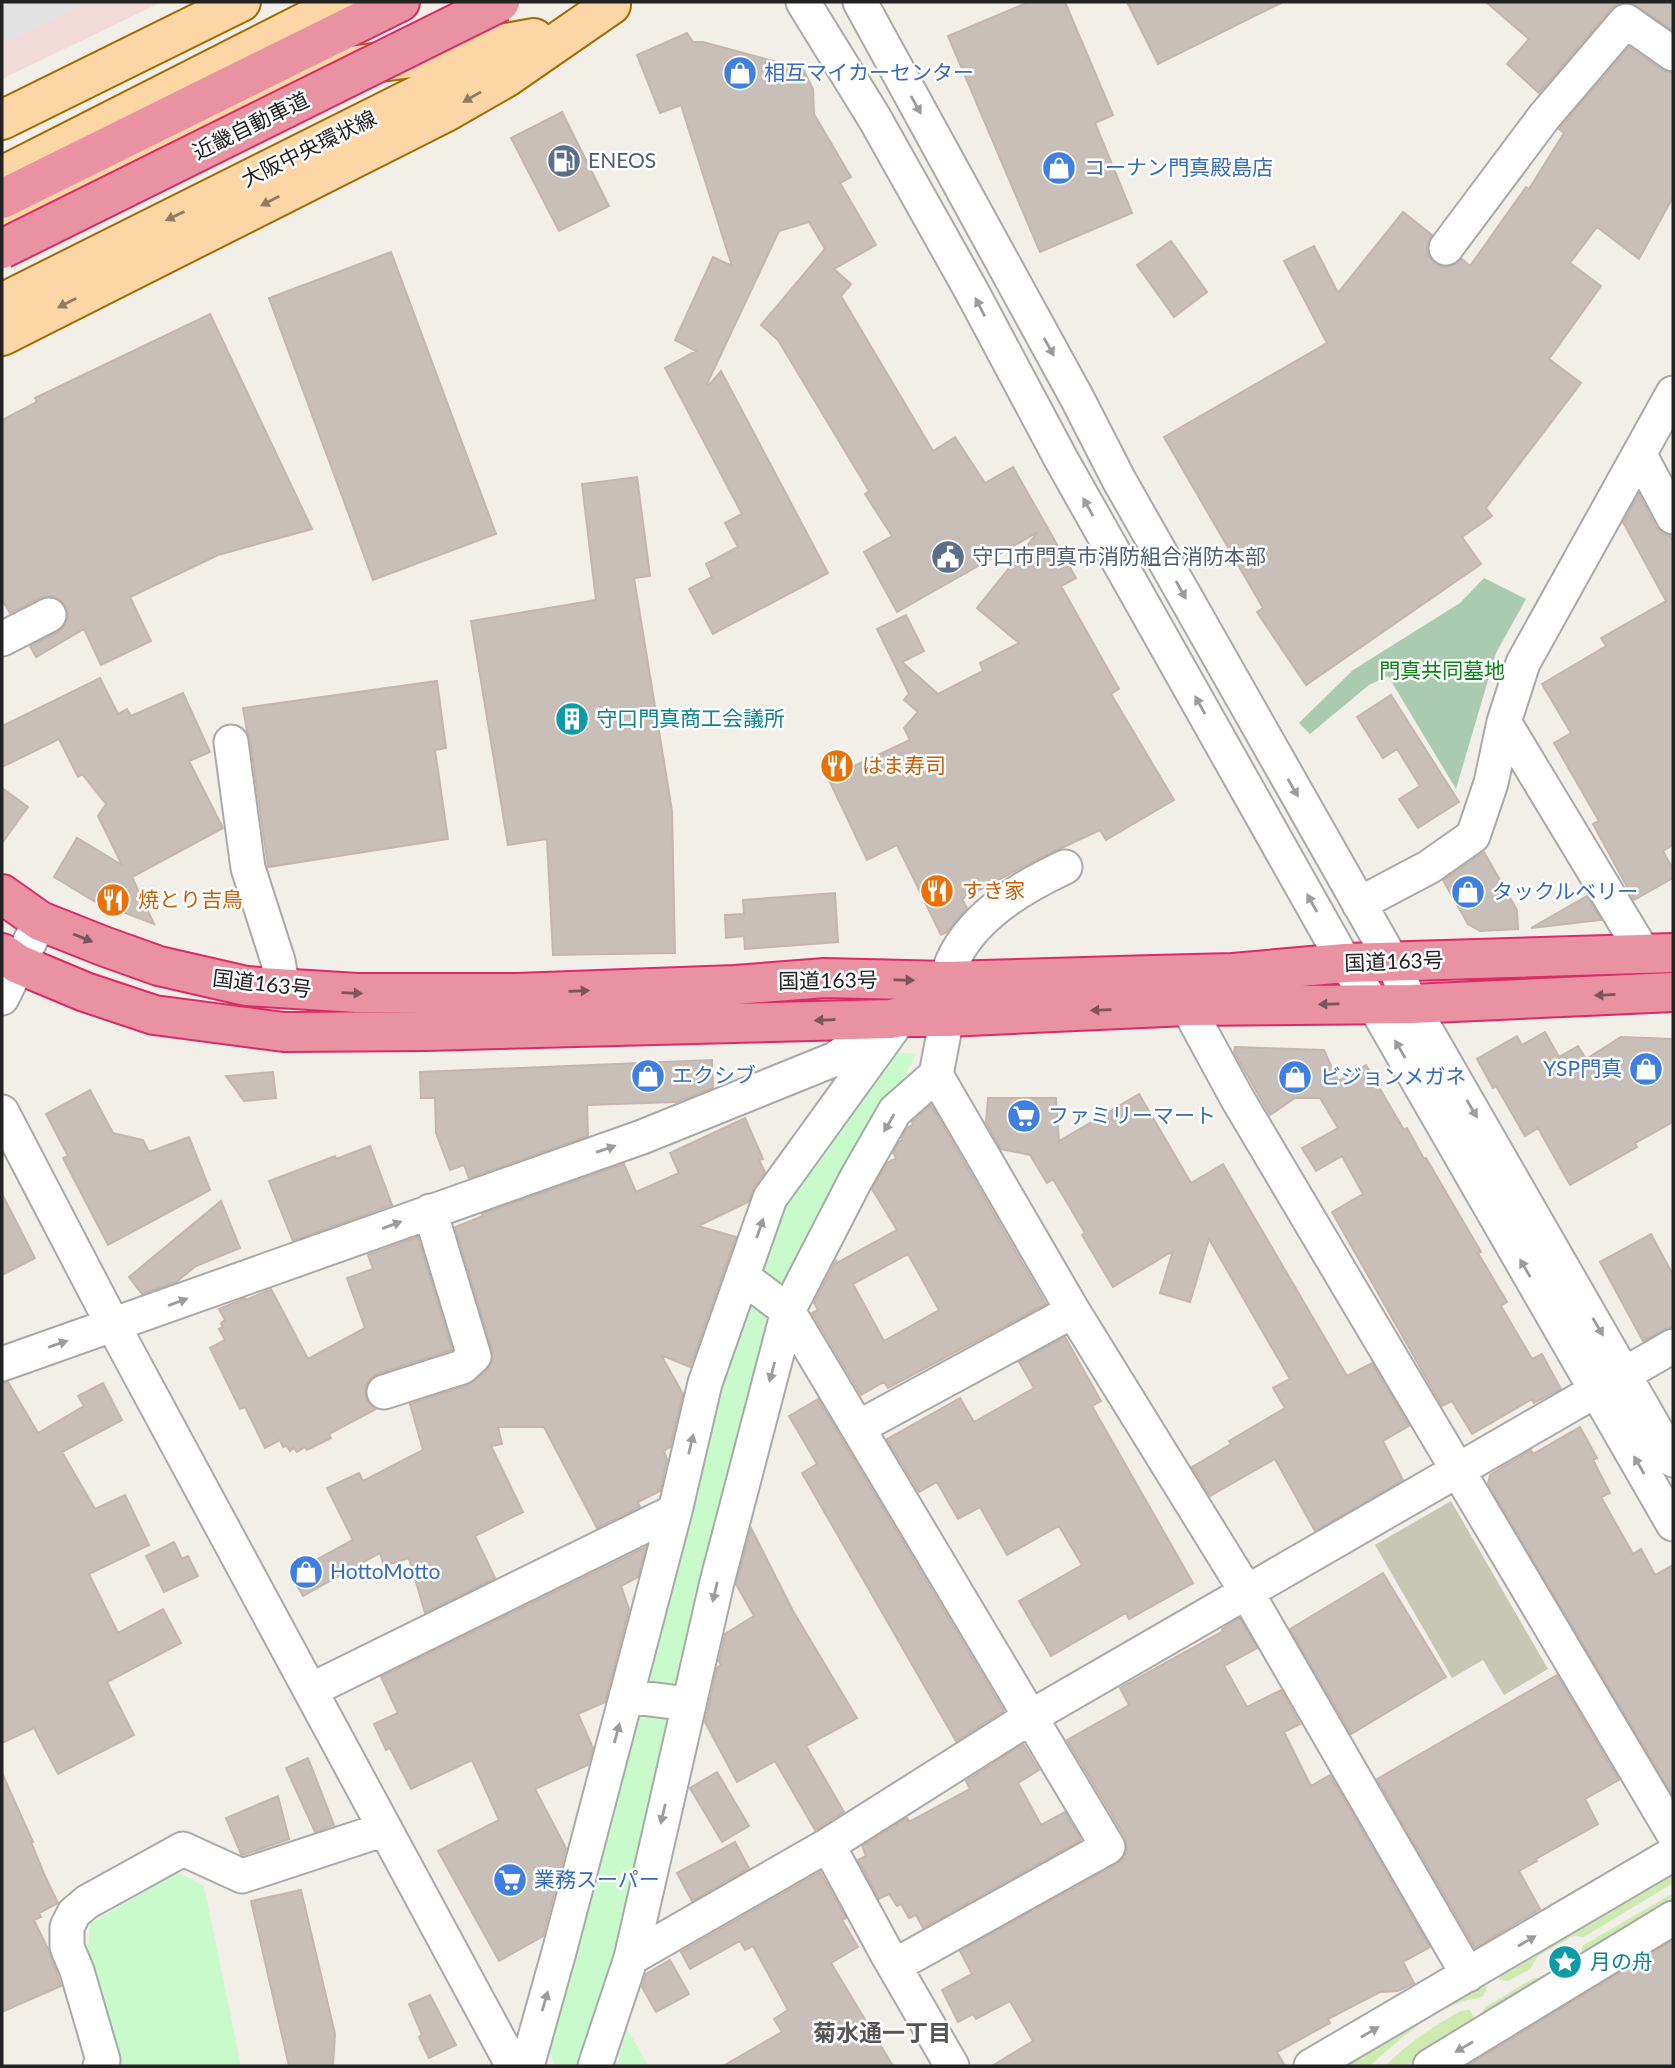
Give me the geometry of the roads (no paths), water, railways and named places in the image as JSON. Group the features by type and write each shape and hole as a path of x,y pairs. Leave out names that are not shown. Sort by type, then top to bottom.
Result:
{"highway":[{"path":"2,200 400,2"},
{"name":"近畿自動車道","path":"2,250 500,2"},
{"name":"国道163号","path":"2,894 40,921 159,966 246,986 283,989 357,993 517,993 735,985 825,978 946,999 1187,1006 1411,1004 1671,995"},
{"name":"国道163号","path":"10,959 85,992 155,1015 284,1032 425,1031 895,1018 946,999 1345,963 1659,953"}],"main road":[{"path":"2,120 241,2"},
{"path":"2,147 290,2"},
{"path":"2,176 340,2"},
{"path":"2,336 446,112 507,77 615,4"},
{"name":"大阪中央環状線","path":"2,303 534,38 615,4"},
{"path":"2,225 261,96 308,78 357,65 534,38"}],"street":[{"path":"803,2 876,119 1061,459 1345,963 1373,1003 1673,1524"},
{"path":"860,2 1077,398 1119,480 1392,963 1411,1004 1673,1460"},
{"path":"1446,248 1544,117 1626,21 1673,54"},
{"path":"1359,904 1429,867 1473,836 1491,783 1504,722 1523,663 1673,393"},
{"path":"1640,455 1673,517"},
{"path":"2,660 9,656 2,641 49,615"},
{"path":"1504,722 1659,953"},
{"path":"231,742 247,868 278,961 283,989"},
{"path":"1065,867 1030,884 999,905 954,954 949,965 936,1075 1073,1311 1246,1591 1468,1975"},
{"path":"2,998 10,959 40,921"},
{"path":"1187,1006 1237,1098 1673,1833"},
{"path":"2,1364 642,1137 835,1059 895,1018"},
{"path":"527,2066 675,1511 705,1383 770,1198 895,1018"},
{"path":"595,2066 631,1958 717,1582 788,1311 856,1179 895,1111 936,1075"},
{"path":"2,1112 113,1325 513,2066"},
{"path":"384,1392 462,1367 474,1356 430,1211"},
{"path":"743,1277 788,1311 1108,1847 894,1966"},
{"path":"859,1427 1073,1311"},
{"path":"631,1958 828,1845 1032,1716 1673,1346"},
{"path":"312,1690 675,1511"},
{"path":"626,1696 688,1704"},
{"path":"100,2066 103,2060 77,1971 67,1947 67,1927 74,1913 87,1902 183,1849 242,1877 385,1829"},
{"path":"828,1845 952,2066"},
{"path":"1311,2066 1673,1854"},
{"path":"1430,2066 1673,1919"}],"place":[{"name":"相互マイカーセンター","path":"740,73"},
{"name":"ENEOS","path":"564,161"},
{"name":"コーナン門真殿島店","path":"1059,168"},
{"name":"守口市門真市消防組合消防本部","path":"948,557"},
{"name":"守口門真商工会議所","path":"572,719"},
{"name":"はま寿司","path":"837,766"},
{"name":"すき家","path":"937,891"},
{"name":"タックルベリー","path":"1468,892"},
{"name":"焼とり吉鳥","path":"113,900"},
{"name":"YSP門真","path":"1646,1069"},
{"name":"エクシブ","path":"648,1076"},
{"name":"ビジョンメガネ","path":"1295,1077"},
{"name":"ファミリーマート","path":"1024,1116"},
{"name":"HottoMotto","path":"306,1572"},
{"name":"業務スーパー","path":"510,1880"},
{"name":"月の舟","path":"1565,1962"}],"district":[{"name":"菊水通一丁目","path":"882,2033"}],"park label":[{"name":"門真共同墓地","path":"1442,671"}]}
